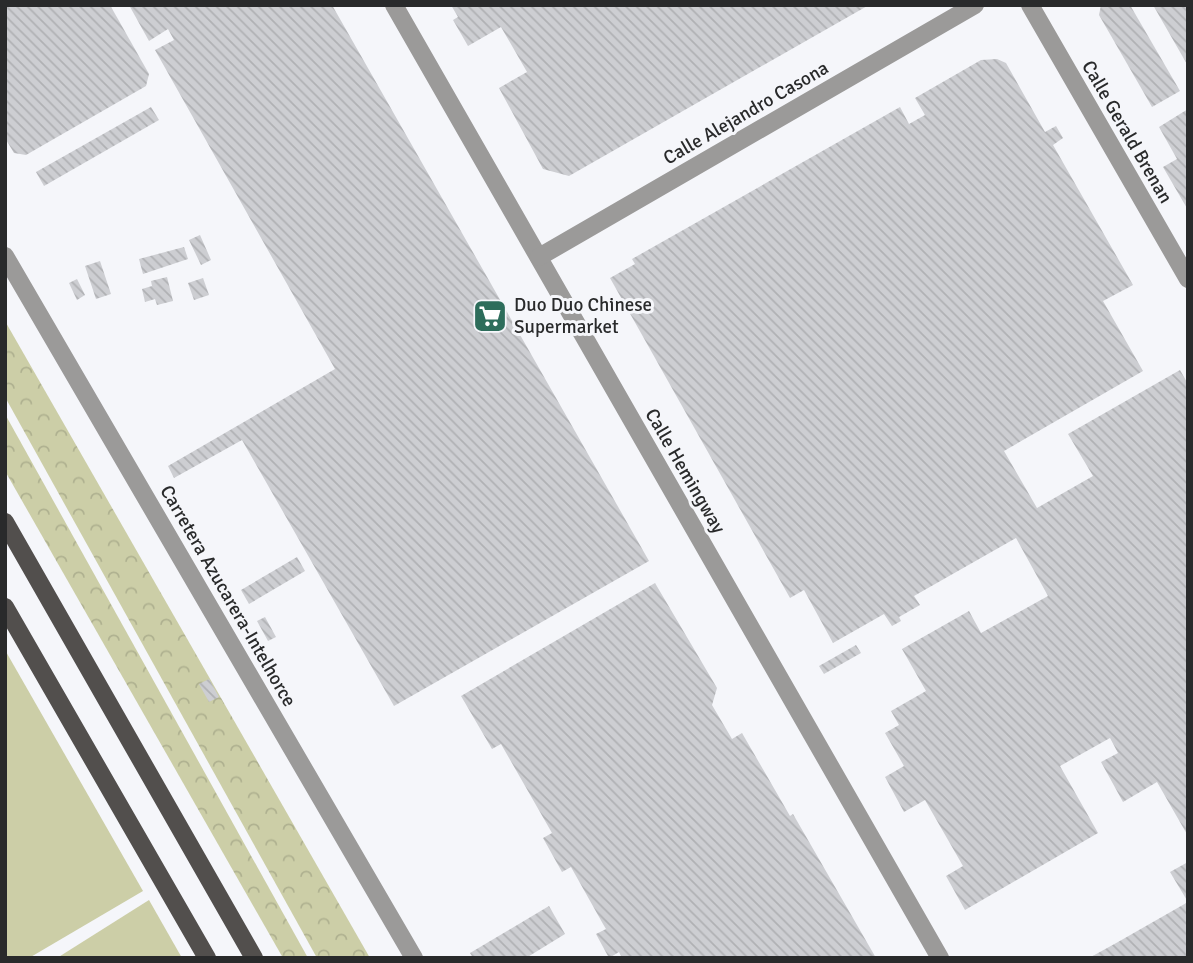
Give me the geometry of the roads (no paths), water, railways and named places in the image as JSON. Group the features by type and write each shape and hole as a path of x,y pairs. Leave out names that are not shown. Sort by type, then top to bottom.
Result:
{"main road":[{"path":"5,522 254,958"},
{"path":"5,607 207,958"}],"street":[{"name":"Calle Hemingway","path":"394,5 940,958"},
{"name":"Calle Alejandro Casona","path":"538,257 975,5"},
{"name":"Calle Gerald Brenan","path":"1030,5 1188,279"},
{"name":"Carretera Azucarera-Intelhorce","path":"5,256 414,958"}],"place":[{"name":"Duo Duo Chinese Supermarket","path":"490,316"}]}
